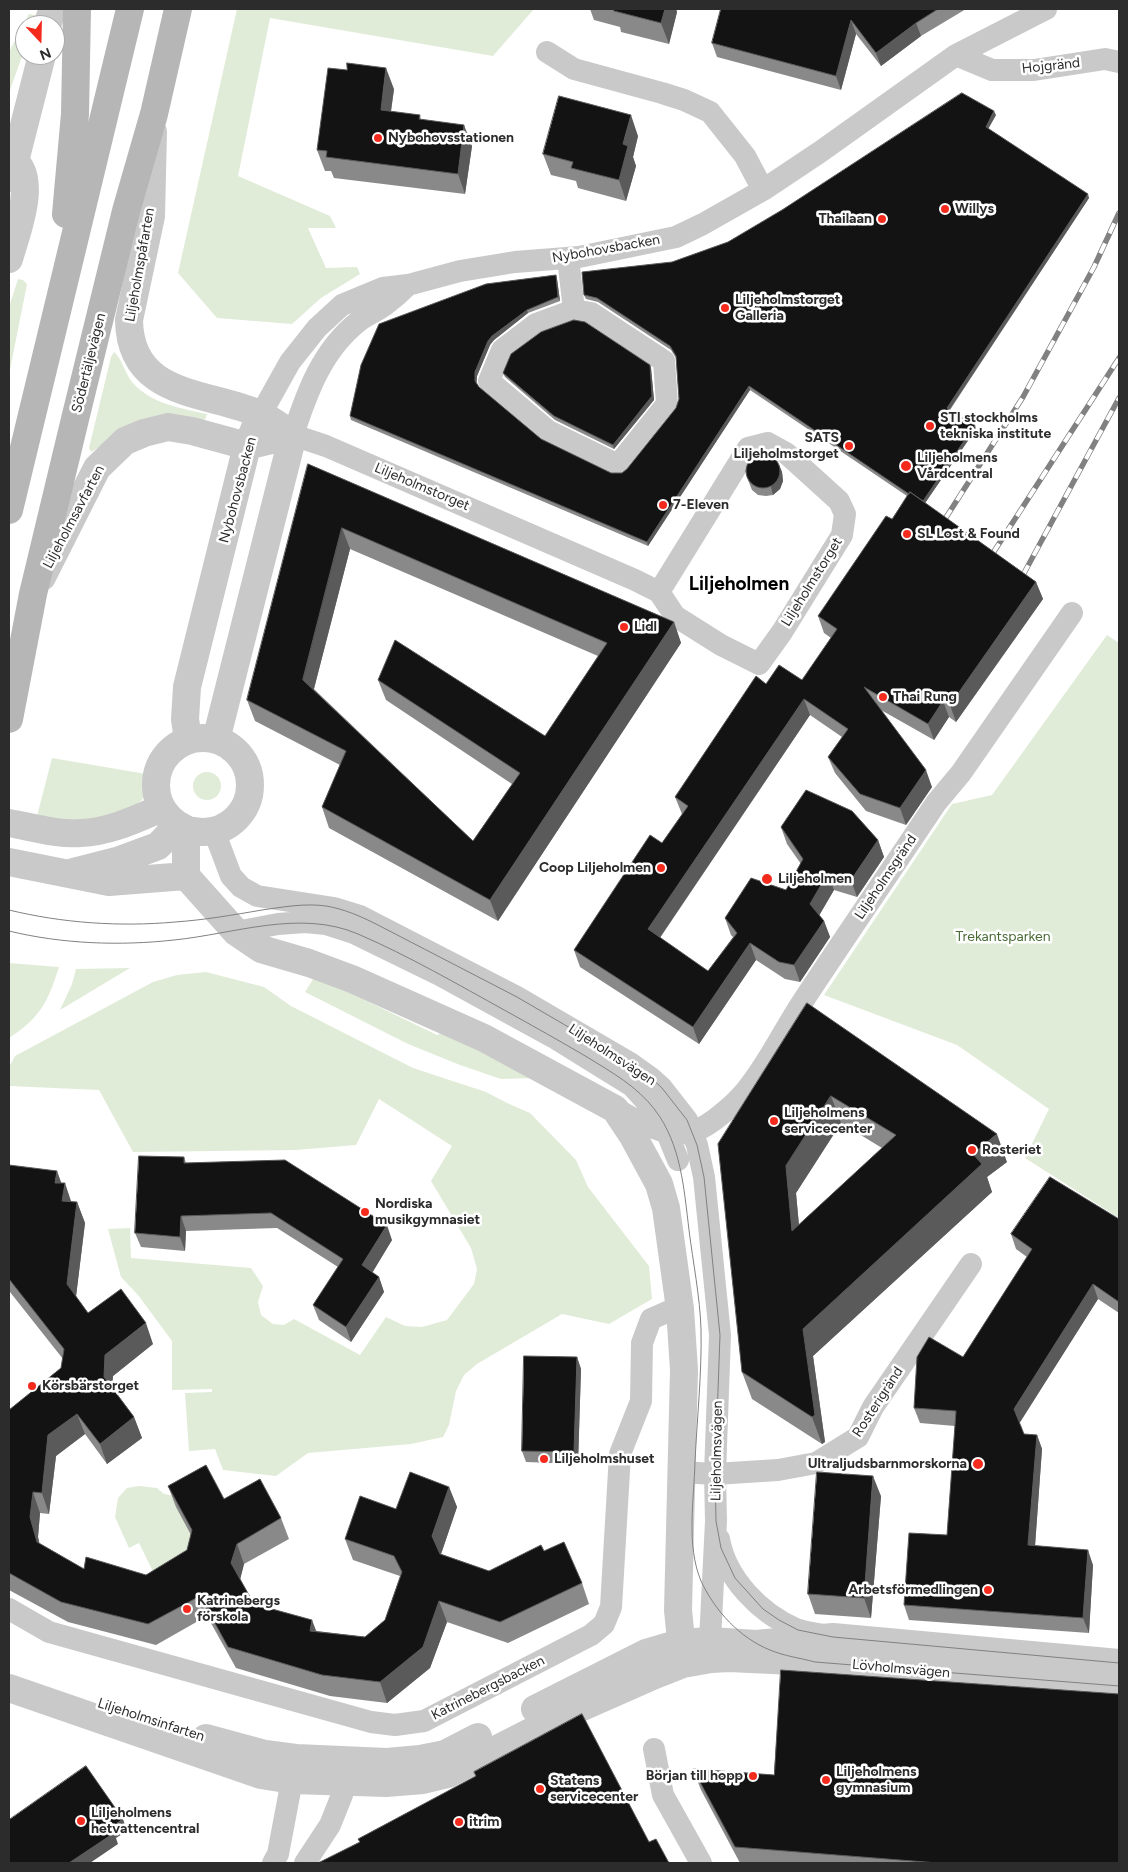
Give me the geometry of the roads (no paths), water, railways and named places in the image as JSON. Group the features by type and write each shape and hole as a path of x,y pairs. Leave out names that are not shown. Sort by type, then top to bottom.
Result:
{"main road":[{"path":"58,303 75,114 77,9"},
{"path":"9,510 130,9"},
{"name":"Södertäljevägen","path":"9,719 33,594 126,211 154,114 178,9"}],"street":[{"name":"Nybohovsbacken","path":"188,740 185,719 187,687 247,446 261,414 290,362 317,328 342,305 383,288 408,285 460,271 515,262 568,258 676,237 704,224 763,190 820,152 956,55 1046,9"},
{"path":"547,52 574,69 662,92 710,112 744,156 763,190"},
{"name":"Hojgränd","path":"956,55 992,70 1034,70 1105,60 1119,62"},
{"path":"9,114 31,65"},
{"path":"9,259 25,201 26,189 23,178 11,166 39,65"},
{"name":"Liljeholmspåfarten","path":"154,114 151,216 131,303 129,338 136,354 146,369 161,381 180,391 261,414 293,435"},
{"path":"568,258 574,310"},
{"name":"Nybohovsbacken","path":"216,740 293,435 307,394 325,357 336,343 359,320 384,306 408,285"},
{"path":"574,310 591,313 664,361 667,404 618,465 548,431 489,380 502,350 536,324 574,310"},
{"name":"Liljeholmsavfarten","path":"33,594 97,468 125,441 144,432 168,427 192,431 247,446 293,435"},
{"name":"Liljeholmstorget","path":"293,435 348,455 578,554 659,592 675,616 722,645 759,664 782,632 842,535 845,514 839,501 786,453 768,443 748,448 659,592"},
{"name":"Liljeholmsgränd","path":"615,1109 668,1133 692,1132 714,1119 735,1103 752,1084 802,1002 936,802 961,773 1072,613"},
{"path":"9,824 57,832 81,833 115,827 175,821 196,832 214,831 227,826 240,814 248,800 250,782 244,761 232,748 216,740 199,738 188,740 178,745 167,754 158,772 157,793 175,821 186,876 236,932 261,948 352,979 484,1038 615,1109 633,1136 659,1184 666,1208 680,1309 684,1370 678,1610 682,1653 448,1774 423,1780 386,1783 344,1771 294,1769 278,1854 273,1863"},
{"path":"64,874 120,860 158,846 175,821"},
{"name":"Liljeholmsvägen","path":"214,831 231,876 241,887 257,896 334,908 360,916 517,997 589,1039 651,1078 680,1109 692,1132 704,1177 720,1335 711,1650"},
{"path":"9,862 109,882 186,876"},
{"name":"Liljeholmsvägen","path":"236,932 278,924 305,922 326,924 354,932 448,979 553,1037 619,1077 645,1098 655,1110 668,1133 678,1160"},
{"path":"666,1208 670,1181 692,1132"},
{"name":"Rosterigränd","path":"680,1472 715,1474 778,1470 816,1463 858,1437 873,1407 971,1264"},
{"name":"Katrinebergsbacken","path":"9,1609 50,1632 371,1722 395,1725 424,1721 591,1635 604,1624 612,1607 620,1454 640,1401 642,1343 651,1319 680,1309"},
{"name":"Liljeholmsvägen","path":"716,1521 721,1548 735,1578 752,1600"},
{"name":"Lövholmsvägen","path":"752,1600 779,1620 798,1630 833,1637 1119,1663"},
{"name":"Lövholmsvägen","path":"682,1653 833,1637"},
{"name":"Lövholmsvägen","path":"711,1650 729,1658 798,1661 1119,1686"},
{"name":"Liljeholmsinfarten","path":"9,1673 179,1730 265,1754 294,1769"},
{"name":"Liljeholmsinfarten","path":"9,1688 261,1774 294,1769"},
{"path":"654,1749 663,1796 701,1863"},
{"path":"305,1863 330,1825 342,1795 344,1771"}],"tram line":[{"path":"9,910 70,921 133,924 197,920 294,906 318,905 333,907 370,921 517,997 630,1063 662,1088 687,1120 697,1145 704,1177 720,1335 715,1474 716,1521 721,1548 735,1578 763,1609 798,1630 833,1637 1119,1663"},
{"path":"9,931 70,941 133,943 174,940 290,923 336,927 358,934 433,971 557,1039 614,1074 648,1101 655,1110 671,1137 680,1167 698,1292 701,1329 692,1538 696,1567 701,1581 721,1613 739,1631 759,1645 781,1654 815,1662 1119,1686"}],"railway":[{"path":"945,519 1023,397 1094,267 1119,213"},
{"path":"993,553 1119,358"},
{"path":"1023,575 1119,398"}],"place":[{"name":"Nybohovsstationen","path":"378,138"},
{"name":"Willys","path":"945,209"},
{"name":"Thailaan","path":"882,219"},
{"name":"Liljeholmstorget Galleria","path":"725,308"},
{"name":"STI stockholms tekniska institute","path":"930,426"},
{"name":"SATS Liljeholmstorget","path":"849,446"},
{"name":"Liljeholmens Vårdcentral","path":"906,466"},
{"name":"7-Eleven","path":"663,505"},
{"name":"SL Lost & Found","path":"907,534"},
{"name":"Lidl","path":"624,627"},
{"name":"Thai Rung","path":"883,697"},
{"name":"Coop Liljeholmen","path":"661,868"},
{"name":"Liljeholmen","path":"767,879"},
{"name":"Liljeholmens servicecenter","path":"774,1121"},
{"name":"Rosteriet","path":"972,1150"},
{"name":"Nordiska musikgymnasiet","path":"365,1212"},
{"name":"Körsbärstorget","path":"32,1386"},
{"name":"Liljeholmshuset","path":"544,1459"},
{"name":"Ultraljudsbarnmorskorna","path":"978,1464"},
{"name":"Arbetsförmedlingen","path":"988,1590"},
{"name":"Katrinebergs förskola","path":"187,1609"},
{"name":"Början till hopp","path":"753,1776"},
{"name":"Liljeholmens gymnasium","path":"826,1780"},
{"name":"Statens servicecenter","path":"540,1789"},
{"name":"Liljeholmens hetvattencentral","path":"81,1821"},
{"name":"itrim","path":"459,1822"}],"district":[{"name":"Liljeholmen","path":"739,584"}],"park label":[{"name":"Trekantsparken","path":"1003,937"}]}
